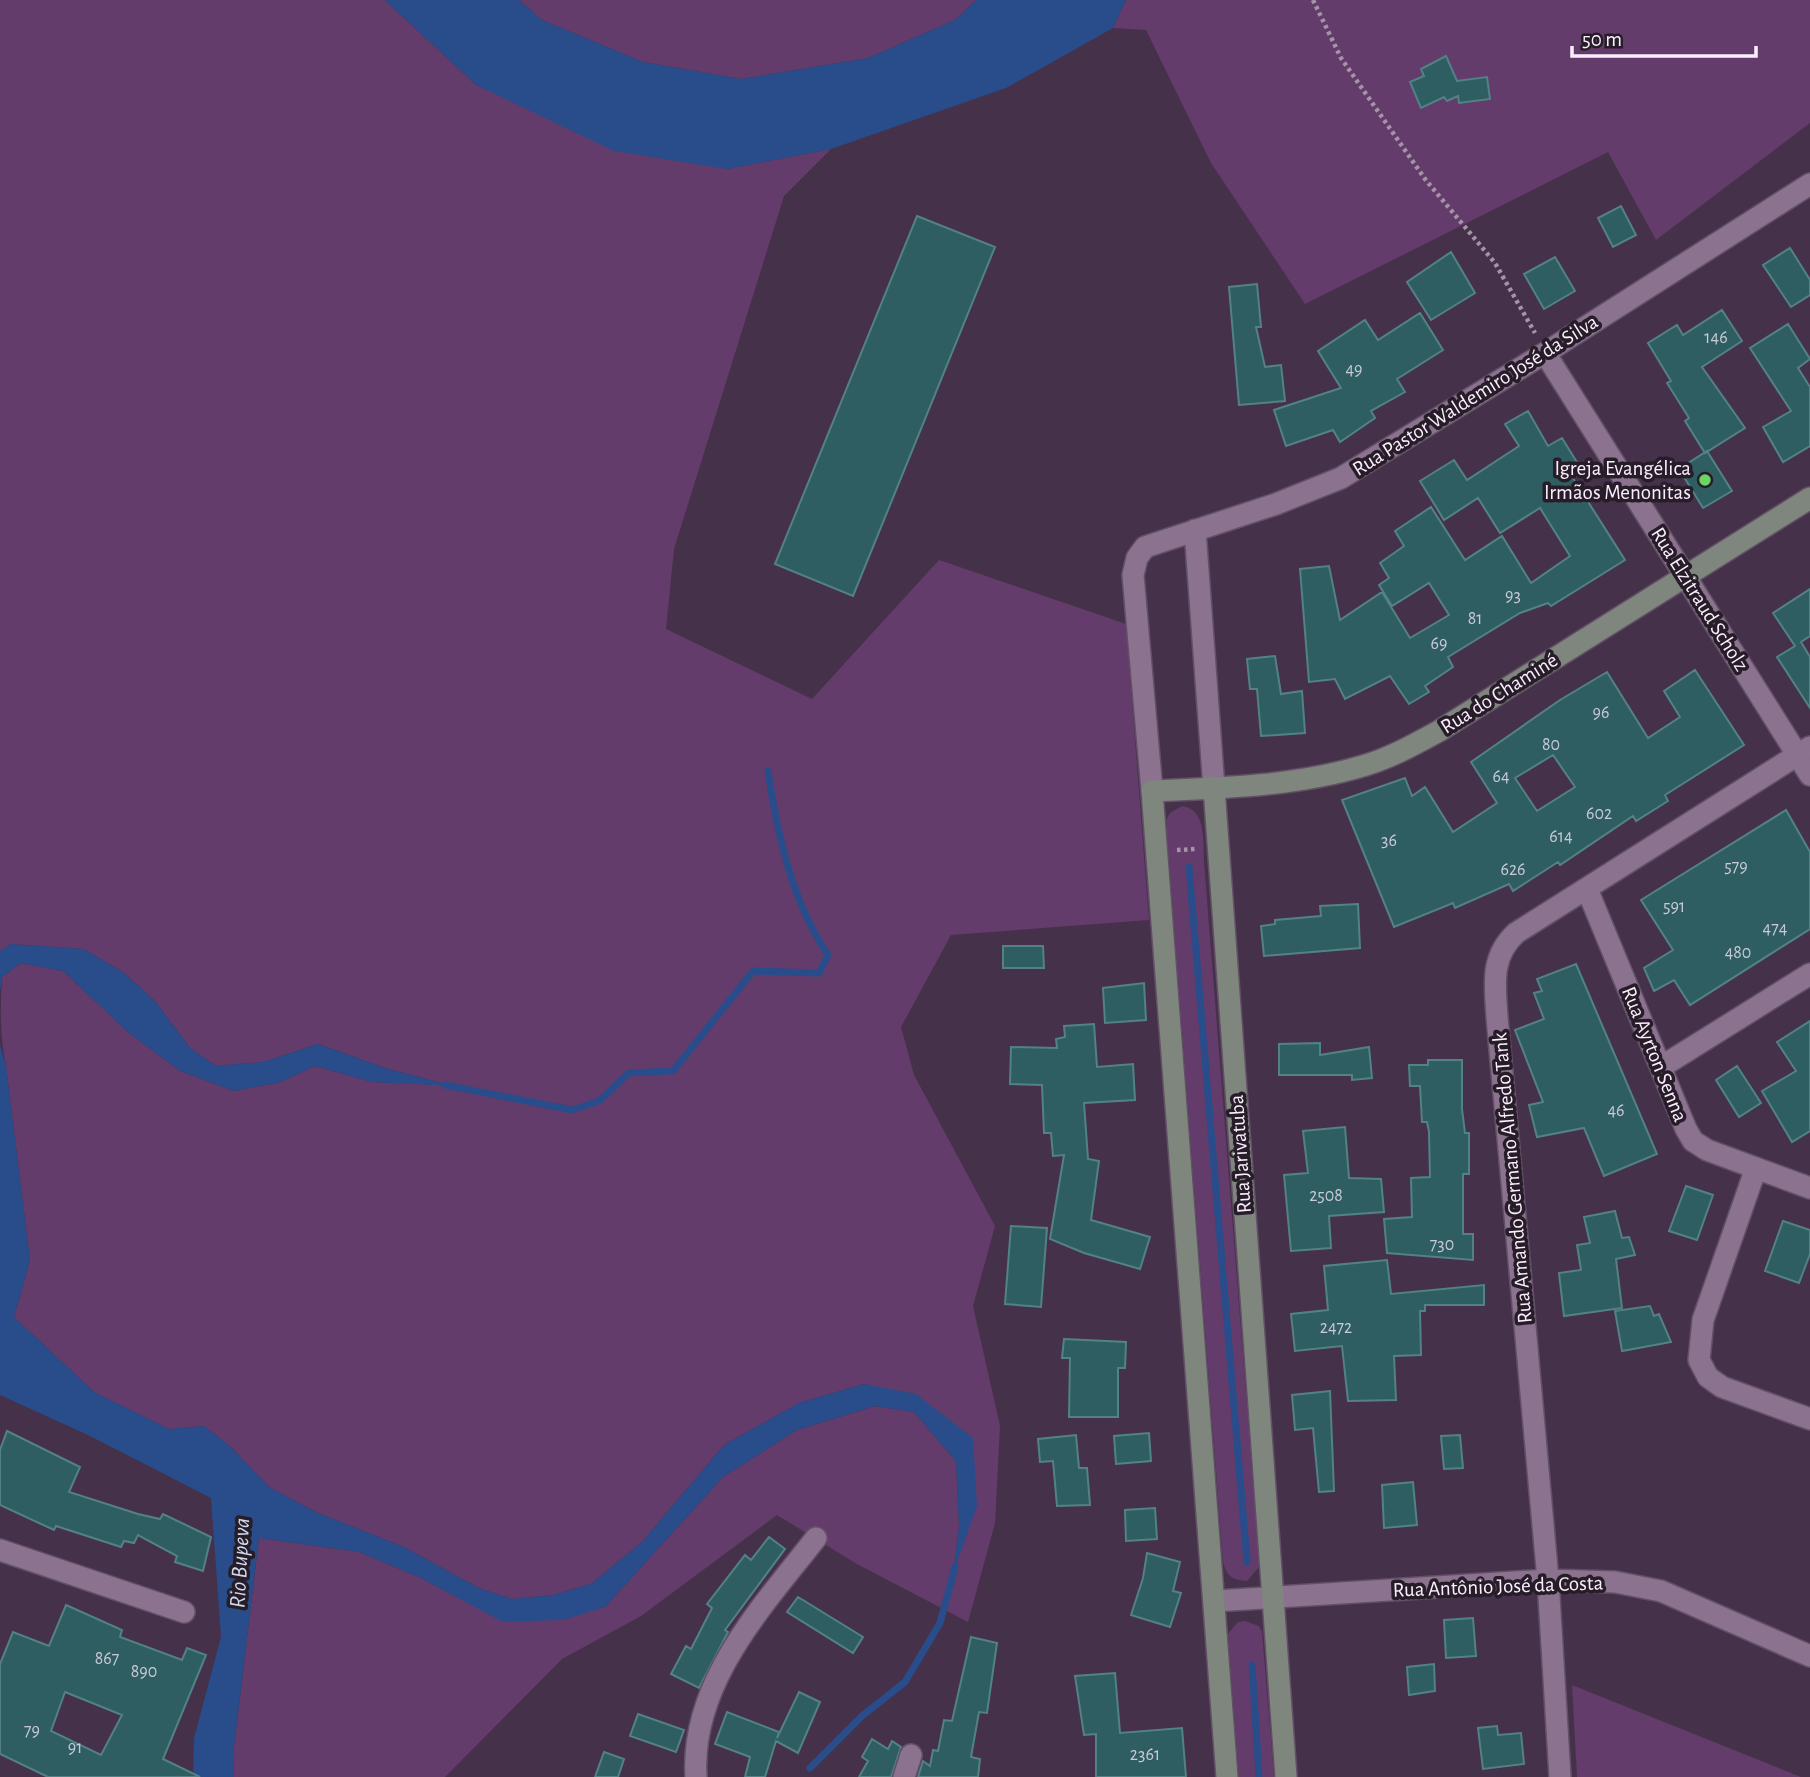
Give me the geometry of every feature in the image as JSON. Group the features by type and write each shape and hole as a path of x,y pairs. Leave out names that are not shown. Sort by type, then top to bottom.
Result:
{"street":[{"name":"Rua Pastor Waldemiro José da Silva","path":"1152,791 1133,575 1137,558 1145,547 1276,504 1341,478 1545,353 1810,184"},
{"name":"Rua Elzitraud Scholz","path":"1545,353 1686,576 1804,751 1810,775"},
{"name":"Rua do Chaminé","path":"1152,791 1214,788 1322,775 1366,765 1404,750 1439,731 1810,498"},
{"name":"Rua Jarivatuba","path":"1195,530 1286,1777"},
{"name":"Rua Amando Germano Alfredo Tank","path":"1560,1777 1548,1580 1494,978 1497,960 1505,943 1516,933 1804,751"},
{"path":"1152,791 1227,1777"},
{"name":"Rua Ayrton Senna","path":"1587,889 1693,1141 1707,1150 1810,1188"},
{"path":"1661,1067 1810,974"},
{"path":"1756,1168 1703,1320 1699,1360 1708,1377 1722,1387 1810,1419"},
{"path":"696,1777 697,1737 716,1681 746,1627 816,1538"},
{"path":"0,1550 184,1612"},
{"name":"Rua Antônio José da Costa","path":"1215,1601 1548,1580 1615,1581 1661,1591 1810,1656"},
{"path":"904,1777 911,1755"}],"path":[{"path":"1313,0 1341,58 1426,179 1495,263 1545,353"},
{"path":"1157,851 1218,848"}],"shaded area":[{"path":"0,0 385,0 476,85 727,169 831,149 784,196 674,549 666,629 812,699 939,560 1126,624 1149,920 951,935 901,1027 914,1075 995,1226 973,1306 1000,1426 995,1523 968,1622 857,1564 777,1515 641,1616 562,1659 445,1777 234,1777 233,1755 259,1538 359,1552 419,1577 503,1621 605,1607 723,1477 797,1430 875,1406 914,1412 956,1461 959,1527 953,1569 973,1438 864,1384 799,1403 724,1445 642,1542 591,1584 553,1595 512,1599 479,1588 404,1547 318,1513 269,1487 231,1447 204,1426 169,1429 94,1392 14,1317 30,1260 3,1044 1,1000 2,977 21,963 63,971 129,1033 180,1071 234,1091 281,1082 315,1066 372,1082 449,1085 388,1069 318,1044 263,1062 216,1066 190,1048 155,1001 124,973 84,949 11,944 0,951"},
{"path":"519,0 976,0 955,20 868,58 741,79 643,62 542,20"},
{"path":"1126,0 1810,0 1810,123 1656,240 1608,152 1305,304 1211,163 1146,30 1113,28"},
{"path":"1182,806 1196,813 1203,837 1259,1558 1259,1567 1247,1581 1230,1576 1223,1561 1166,820 1170,813"},
{"path":"1245,1621 1259,1626 1262,1632 1274,1777 1239,1777 1228,1634 1238,1622"},
{"path":"1572,1685 1801,1777 1577,1777"}],"water":[{"path":"385,0 519,0 542,20 643,62 741,79 868,58 955,20 976,0 1126,0 1113,28 1006,88 831,149 727,169 614,151 476,85"},
{"path":"11,944 84,949 124,973 155,1001 190,1048 216,1066 263,1062 318,1044 388,1069 453,1086 372,1082 315,1066 281,1082 234,1091 180,1071 129,1033 63,971 21,963 2,977 0,992 0,951"},
{"name":"Rio Bupeva","path":"0,1045 6,1066 30,1260 14,1317 94,1392 169,1429 204,1426 231,1447 269,1487 318,1513 404,1547 479,1588 512,1599 553,1595 591,1584 642,1542 724,1445 799,1403 864,1384 916,1394 973,1438 977,1506 953,1574 959,1527 956,1461 914,1412 875,1406 797,1430 723,1477 605,1607 563,1620 503,1622 419,1577 359,1552 259,1538 233,1755 234,1777 193,1777 194,1738 221,1637 211,1498 88,1435 0,1395"}],"building":[{"path":"1446,56 1457,81 1487,77 1490,99 1459,103 1458,96 1447,101 1444,97 1421,108 1410,82 1424,76 1421,69"},
{"path":"1621,206 1636,235 1613,247 1598,218"},
{"path":"917,216 995,247 853,596 775,564"},
{"path":"1790,248 1810,280 1810,295 1791,307 1763,265"},
{"path":"1451,252 1475,293 1431,320 1407,282"},
{"path":"1555,257 1575,291 1544,309 1524,274"},
{"path":"1257,284 1261,327 1256,327 1265,367 1281,365 1285,401 1239,405 1229,287"},
{"path":"1722,310 1742,341 1702,367 1745,428 1705,453 1685,421 1689,418 1667,383 1671,381 1648,343 1677,325 1683,335"},
{"path":"1420,313 1443,350 1397,379 1405,392 1371,411 1375,418 1340,442 1333,430 1286,446 1274,410 1341,388 1318,351 1365,320 1378,340"},
{"path":"1788,324 1810,359 1798,368 1810,387 1810,446 1783,462 1763,427 1791,411 1750,348"},
{"path":"1528,411 1548,446 1562,438 1583,472 1573,478 1625,560 1551,606 1548,603 1520,613 1448,657 1453,667 1425,686 1429,692 1409,704 1390,676 1345,699 1335,679 1309,682 1300,569 1329,566 1340,620 1382,592 1410,638 1449,615 1429,583 1392,606 1379,585 1389,578 1380,563 1404,546 1395,531 1431,507 1465,560 1502,536 1531,583 1570,556 1540,508 1500,533 1478,498 1444,520 1420,481 1454,460 1467,480 1519,446 1505,424"},
{"name":"Igreja Evangélica Irmãos Menonitas","path":"1707,451 1732,491 1703,508 1679,469"},
{"path":"1810,589 1810,636 1801,642 1810,657 1810,708 1777,657 1795,646 1773,613"},
{"path":"1275,656 1281,694 1302,691 1305,733 1261,736 1257,689 1250,689 1247,659"},
{"path":"1695,670 1744,745 1665,795 1668,801 1636,821 1633,816 1560,865 1558,862 1513,891 1509,884 1455,908 1453,903 1394,927 1342,800 1405,778 1412,796 1425,787 1453,832 1497,803 1471,762 1560,700 1607,672 1648,738 1680,717 1664,691","holes":["1553,755 1575,787 1537,811 1515,778"]},
{"path":"1786,810 1810,852 1810,929 1690,1005 1674,980 1654,991 1644,968 1673,950 1641,900"},
{"path":"1358,904 1360,948 1264,956 1261,926 1275,924 1275,920 1321,916 1320,906"},
{"path":"1003,946 1043,946 1044,968 1003,968"},
{"path":"1576,964 1657,1154 1604,1176 1584,1128 1537,1137 1529,1105 1543,1102 1515,1030 1544,1019 1534,993 1542,991 1537,979"},
{"path":"1144,983 1146,1020 1105,1023 1103,988"},
{"path":"1810,1021 1810,1131 1792,1142 1762,1091 1796,1071 1777,1042"},
{"path":"1094,1024 1097,1067 1133,1064 1135,1100 1084,1103 1088,1159 1099,1161 1091,1220 1150,1237 1140,1269 1084,1253 1050,1239 1064,1155 1053,1156 1051,1133 1044,1133 1042,1085 1010,1084 1011,1047 1057,1048 1056,1039 1065,1037 1064,1026"},
{"path":"1320,1043 1320,1055 1369,1047 1372,1078 1352,1080 1352,1075 1279,1075 1279,1044"},
{"path":"1428,1060 1462,1060 1462,1109 1465,1133 1469,1133 1469,1174 1463,1174 1463,1234 1473,1234 1473,1260 1387,1253 1384,1219 1412,1217 1411,1178 1430,1177 1429,1132 1427,1122 1422,1122 1420,1086 1410,1086 1409,1065 1428,1065"},
{"path":"1737,1066 1761,1103 1739,1117 1716,1080"},
{"path":"1345,1127 1349,1178 1381,1179 1384,1212 1329,1216 1331,1248 1291,1251 1284,1175 1308,1173 1303,1131"},
{"path":"1686,1186 1713,1195 1697,1240 1669,1231"},
{"path":"1615,1211 1622,1238 1629,1237 1635,1255 1616,1259 1622,1308 1564,1316 1559,1273 1581,1270 1577,1245 1590,1243 1584,1217"},
{"path":"1783,1221 1810,1230 1810,1254 1799,1283 1765,1271"},
{"path":"1011,1226 1047,1228 1041,1307 1005,1304"},
{"path":"1387,1260 1391,1294 1484,1285 1484,1305 1425,1305 1425,1311 1420,1311 1421,1355 1394,1356 1396,1400 1348,1401 1342,1346 1295,1351 1291,1314 1328,1310 1324,1266"},
{"path":"1650,1306 1654,1316 1659,1314 1671,1342 1622,1351 1615,1311"},
{"path":"1064,1339 1126,1342 1125,1368 1118,1368 1118,1417 1069,1417 1070,1358 1062,1358"},
{"path":"1330,1391 1334,1491 1319,1492 1313,1428 1295,1430 1292,1395"},
{"path":"7,1431 80,1467 69,1492 138,1514 160,1519 163,1514 211,1537 203,1571 175,1562 177,1556 138,1535 134,1543 124,1541 121,1547 56,1526 54,1530 0,1505 0,1450"},
{"path":"1149,1433 1151,1461 1116,1464 1114,1436"},
{"path":"1076,1435 1079,1468 1087,1468 1090,1505 1057,1506 1053,1461 1040,1462 1038,1439"},
{"path":"1460,1435 1463,1468 1444,1469 1441,1436"},
{"path":"1413,1482 1417,1525 1384,1528 1382,1485"},
{"path":"1155,1508 1157,1539 1126,1541 1125,1510"},
{"path":"769,1537 785,1549 725,1630 728,1632 699,1688 671,1674 686,1646 691,1649 712,1608 707,1604 745,1555 751,1560"},
{"path":"1147,1553 1180,1562 1173,1591 1181,1593 1170,1627 1131,1615 1143,1578"},
{"path":"798,1597 863,1637 853,1653 787,1612"},
{"path":"66,1605 122,1630 120,1637 182,1660 187,1648 206,1655 163,1759 200,1777 48,1777 0,1754 0,1664 13,1632 49,1646","holes":["65,1692 122,1715 101,1755 51,1731"]},
{"path":"1473,1618 1476,1656 1446,1658 1444,1620"},
{"path":"971,1637 997,1643 987,1713 979,1712 971,1757 980,1759 978,1777 918,1777 923,1761 930,1766 933,1750 938,1751 944,1720 952,1721"},
{"path":"1434,1664 1435,1691 1409,1695 1407,1667"},
{"path":"1115,1673 1120,1733 1182,1728 1186,1777 1096,1777 1096,1734 1084,1735 1075,1676"},
{"path":"799,1692 820,1702 798,1753 776,1741 765,1777 745,1777 750,1757 715,1744 727,1712 779,1732 777,1738"},
{"path":"638,1714 684,1730 676,1752 630,1736"},
{"path":"1497,1726 1498,1735 1521,1733 1524,1764 1483,1769 1478,1728"},
{"path":"872,1739 888,1749 892,1741 901,1747 891,1777 859,1777 868,1761 862,1757"},
{"path":"604,1752 624,1759 618,1777 595,1777"}],"waterway":[{"path":"445,1085 572,1110 599,1101 629,1073 673,1071 753,971 819,973 828,955 805,913 788,866 768,771"},
{"path":"1189,867 1247,1562"},
{"path":"810,1768 862,1716 905,1682 940,1623 955,1567"},
{"path":"1252,1665 1259,1777"}],"place":[{"name":"Igreja Evangélica Irmãos Menonitas","path":"1705,480"}]}
